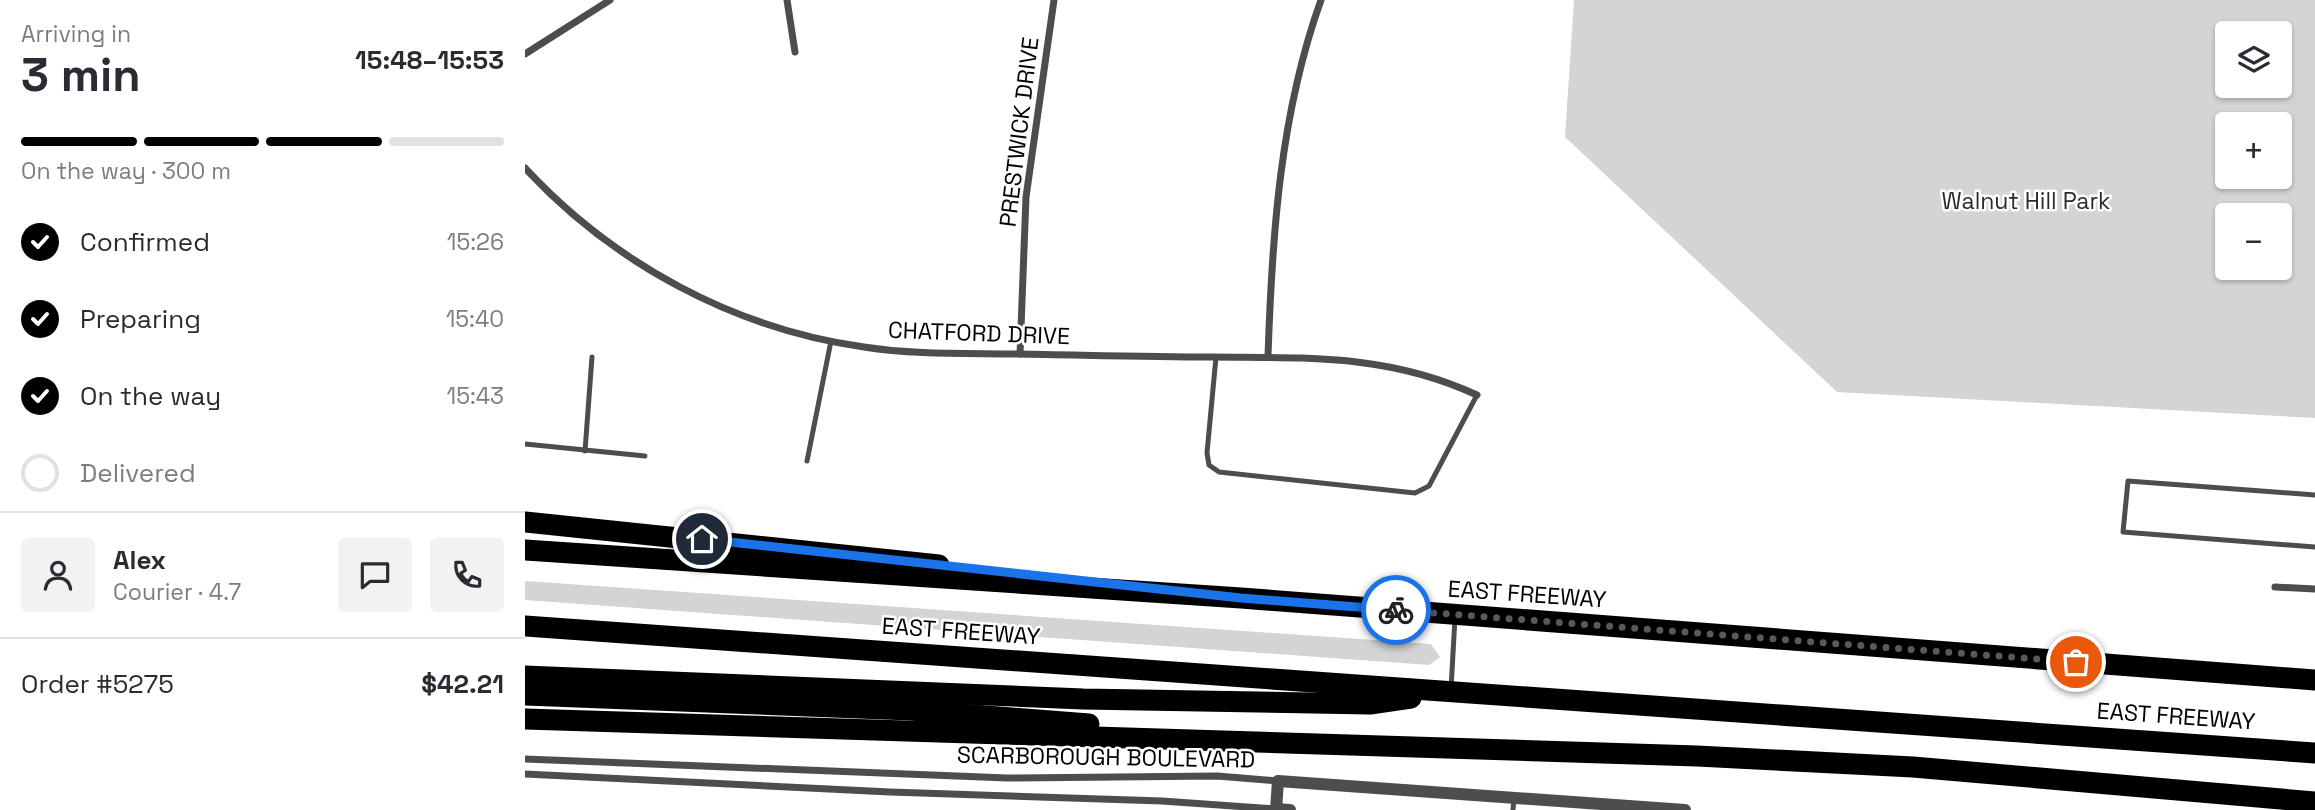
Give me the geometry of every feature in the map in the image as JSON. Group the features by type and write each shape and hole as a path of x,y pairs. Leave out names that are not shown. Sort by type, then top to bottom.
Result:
{"highway":[{"path":"525,522 1241,598"},
{"name":"EAST FREEWAY","path":"525,550 1241,598 2315,680"},
{"name":"EAST FREEWAY","path":"525,626 2315,753"},
{"path":"525,676 1083,699 1370,704 1451,692"},
{"path":"525,695 909,710 1339,745"},
{"path":"525,719 1339,745 1913,767 2315,802"}],"street":[{"path":"525,54 610,0"},
{"path":"787,0 795,52"},
{"name":"PRESTWICK DRIVE","path":"1020,354 1026,197 1054,0"},
{"path":"1268,356 1271,273 1287,129 1321,0"},
{"name":"CHATFORD DRIVE","path":"525,168 553,199 618,249 665,279 719,307 764,324 831,341 911,352 1268,356 1368,362 1412,369 1478,395"},
{"path":"2275,587 2315,589"},
{"name":"SCARBOROUGH BOULEVARD","path":"525,758 1007,778 1217,776 1514,804 1685,810"},
{"name":"SCARBOROUGH BOULEVARD","path":"525,774 890,792 1162,801 1290,810"},
{"path":"1276,809 1277,781"}],"lane":[{"path":"807,461 831,341"},
{"path":"585,451 592,357"},
{"path":"1216,357 1207,453 1209,465 1219,472 1415,493 1429,486 1478,395"},
{"path":"525,444 645,456"},
{"path":"2315,495 2128,481 2123,532 2315,547"},
{"path":"1451,692 1456,615"}],"green space":[{"name":"Walnut Hill Park","path":"1574,0 2315,0 2315,418 1837,392 1565,137"},
{"path":"525,581 1431,644 1440,657 1429,665 525,600"}],"way so far":[{"path":"1396,610 2076,662"}],"route":[{"path":"702,539 1241,598 1396,610"}]}
